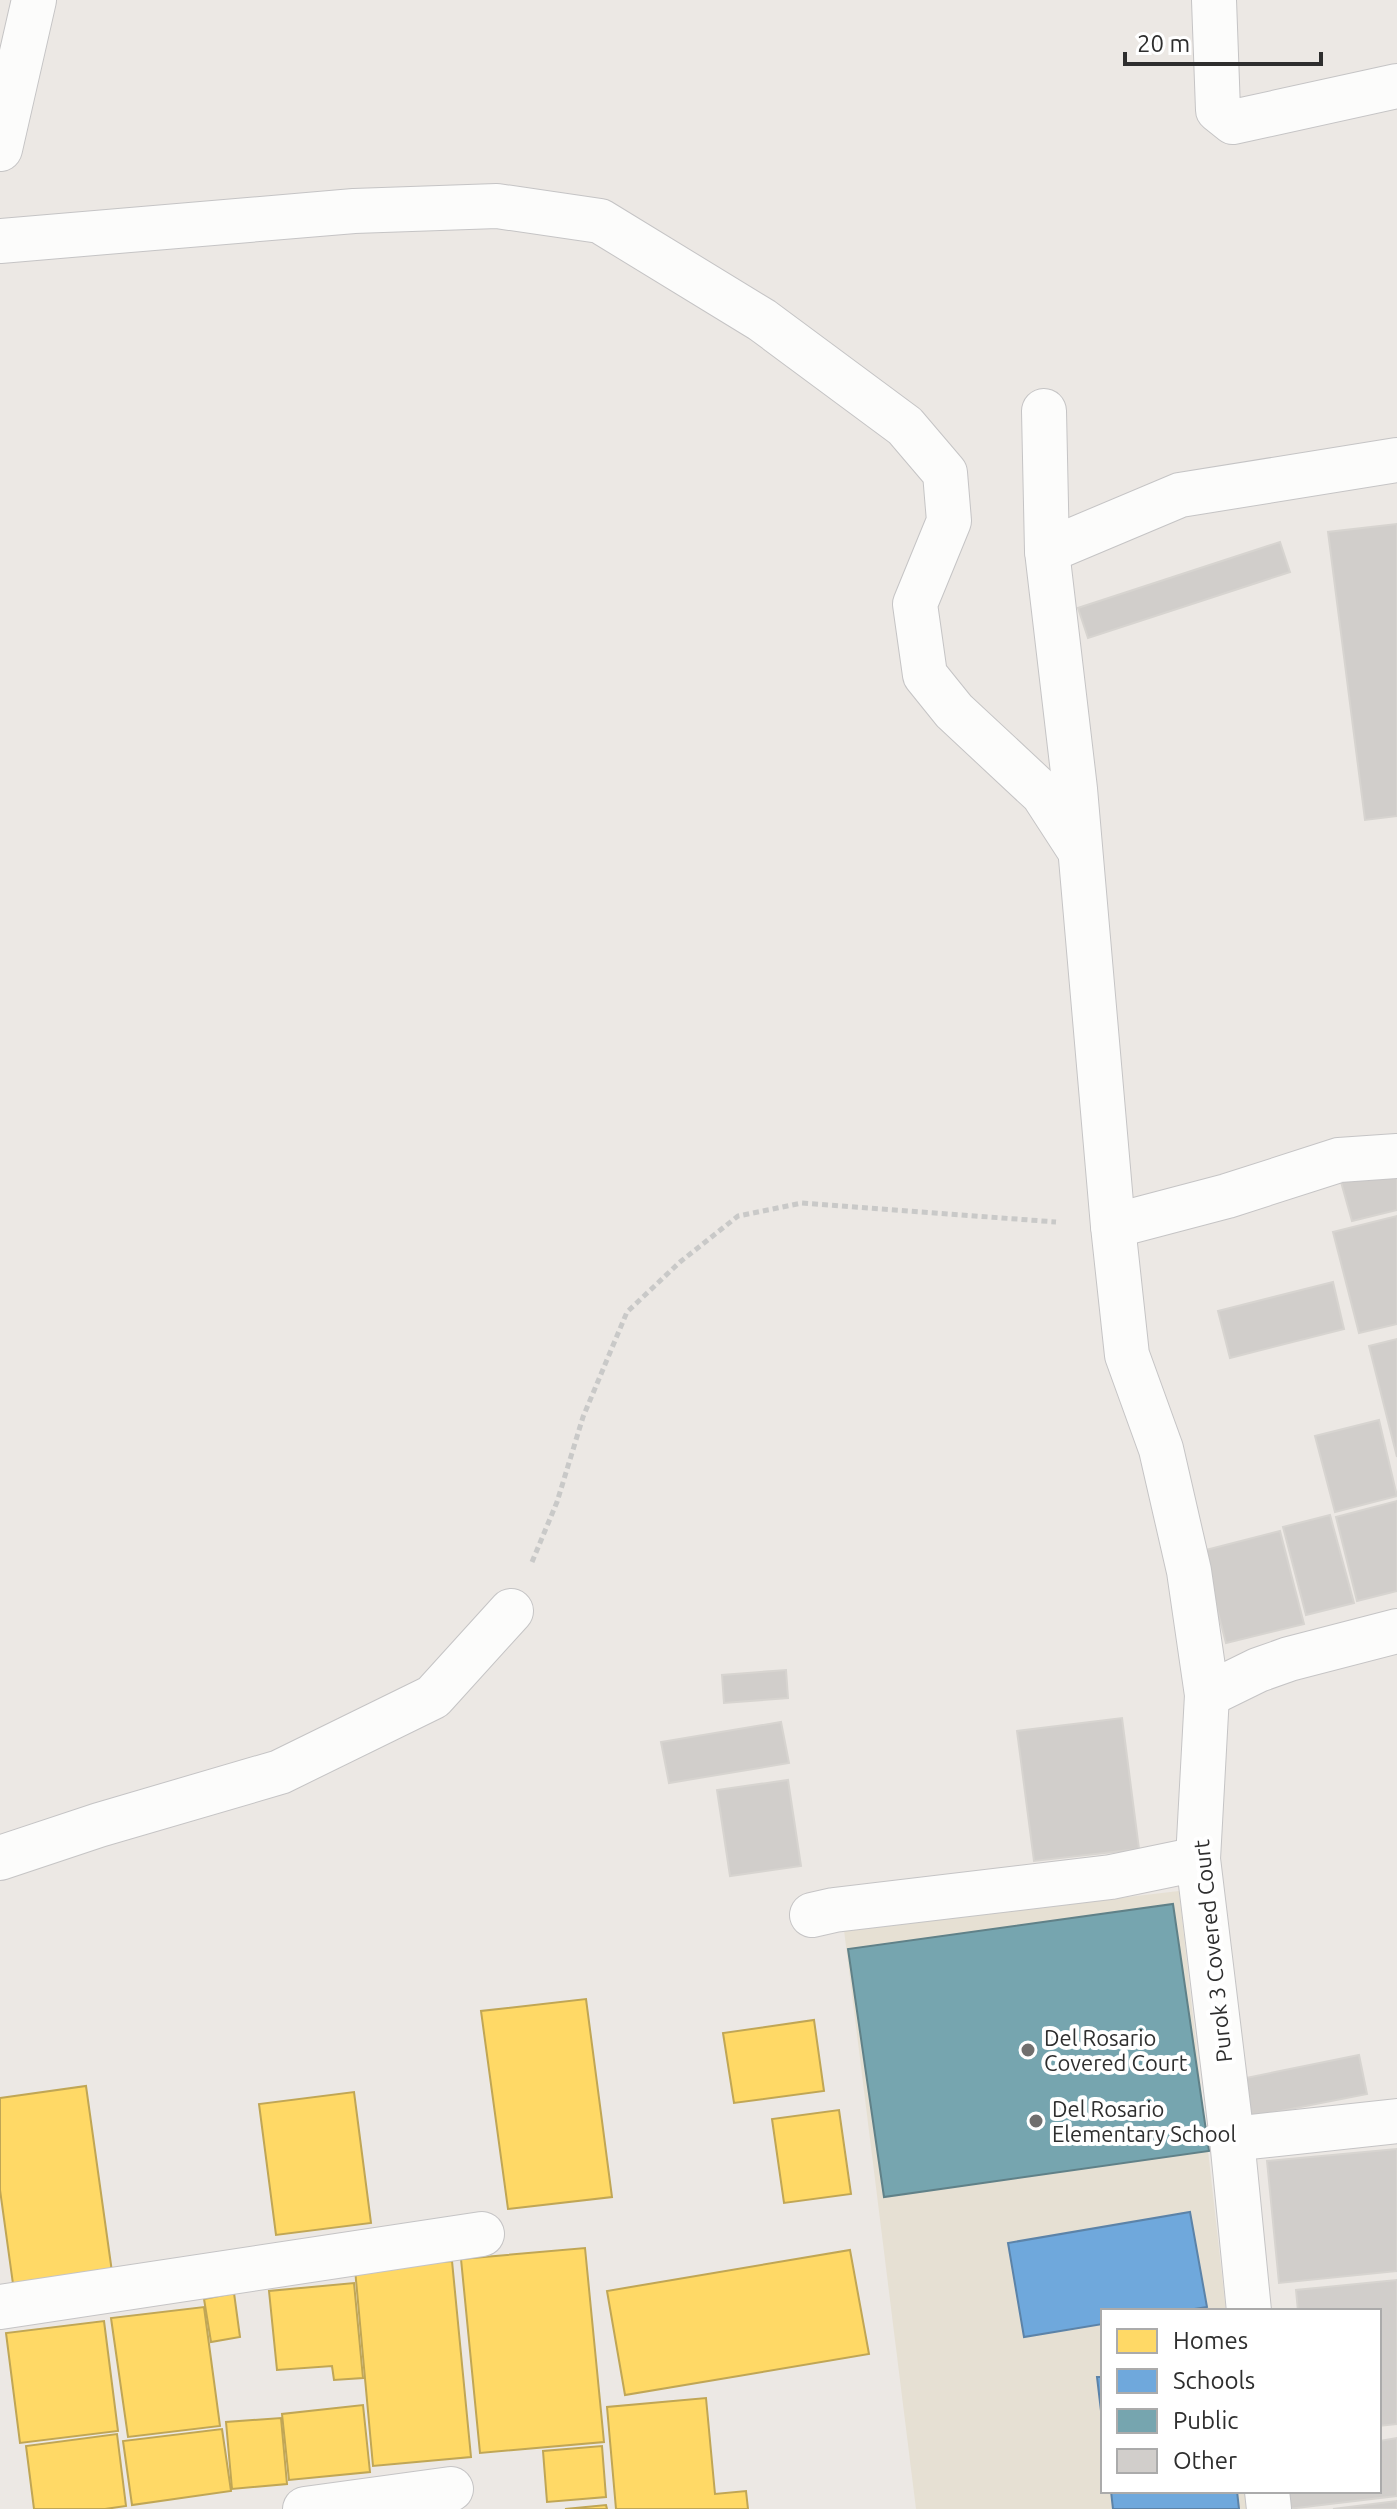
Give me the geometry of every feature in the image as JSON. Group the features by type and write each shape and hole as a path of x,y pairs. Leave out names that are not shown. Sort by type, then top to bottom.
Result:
{"street":[{"path":"0,149 34,0"},
{"path":"1214,0 1218,110 1233,122 1397,86"},
{"path":"0,241 354,211 497,206 600,221 762,320 905,426 945,473 949,521 915,604 925,675 954,711 1043,794 1080,851"},
{"name":"Purok 3 Covered Court","path":"1044,411 1047,551 1080,851 1127,1355 1161,1449 1172,1495 1189,1571 1207,1695 1198,1859 1249,2309"},
{"path":"1047,551 1180,495 1397,460"},
{"path":"1113,1226 1227,1196 1339,1160 1397,1156"},
{"path":"0,1858 99,1825 280,1772 433,1697 511,1611"},
{"path":"1207,1695 1289,1659 1397,1631"},
{"path":"812,1915 1111,1877 1198,1859"},
{"path":"1232,2139 1397,2121"},
{"path":"0,2307 482,2234"},
{"path":"305,2509 451,2489"}],"path":[{"path":"511,1611 557,1502 583,1417 627,1312 680,1262 738,1216 802,1203 1113,1226"}],"shaded area":[{"name":"Del Rosario Elementary School","path":"1179,1891 1226,2309 1101,2309 1101,2493 1247,2493 1249,2509 916,2509 844,1930"}],"building: Homes":[{"path":"586,1999 612,2197 508,2209 481,2011"},
{"path":"814,2020 824,2091 734,2103 723,2033"},
{"path":"86,2086 112,2272 13,2284 0,2190 0,2098"},
{"path":"354,2092 371,2223 276,2235 259,2104"},
{"path":"839,2110 851,2194 784,2203 772,2119"},
{"path":"585,2248 604,2442 480,2453 461,2259"},
{"path":"850,2250 869,2354 625,2395 607,2291"},
{"path":"452,2261 471,2457 373,2466 355,2269"},
{"path":"354,2283 363,2378 334,2380 332,2366 277,2370 269,2291"},
{"path":"234,2293 240,2337 211,2342 204,2299"},
{"path":"204,2307 220,2426 128,2437 111,2318"},
{"path":"104,2321 118,2431 20,2443 6,2333"},
{"path":"706,2398 715,2494 746,2491 748,2509 616,2509 607,2407"},
{"path":"363,2405 370,2472 289,2480 282,2414"},
{"path":"281,2418 287,2484 232,2489 226,2422"},
{"path":"222,2429 231,2491 132,2505 123,2441"},
{"path":"117,2434 126,2506 34,2509 26,2446"},
{"path":"602,2446 606,2497 547,2502 543,2451"},
{"path":"606,2505 607,2509 565,2509"}],"building: Schools":[{"path":"1190,2212 1207,2307 1101,2309 1101,2324 1024,2337 1008,2243"},
{"path":"1097,2377 1101,2377 1101,2411"},
{"path":"1111,2493 1237,2493 1239,2509 1113,2509"}],"building: Public":[{"name":"Del Rosario Covered Court","path":"1173,1904 1209,2151 884,2197 848,1949"}],"building: Other":[{"path":"1397,524 1397,816 1365,820 1328,532"},
{"path":"1280,542 1290,572 1088,638 1078,608"},
{"path":"1397,1168 1397,1210 1352,1221 1341,1182"},
{"path":"1397,1216 1397,1324 1359,1333 1333,1232"},
{"path":"1333,1282 1344,1329 1230,1358 1218,1311"},
{"path":"1397,1339 1397,1457 1369,1346"},
{"path":"1379,1420 1397,1496 1335,1512 1315,1436"},
{"path":"1397,1501 1397,1591 1357,1601 1336,1517"},
{"path":"1330,1515 1354,1603 1306,1615 1283,1527"},
{"path":"1280,1531 1304,1624 1226,1643 1202,1551"},
{"path":"786,1670 788,1698 724,1703 722,1675"},
{"path":"1122,1718 1139,1849 1034,1861 1017,1731"},
{"path":"781,1722 789,1763 669,1783 661,1742"},
{"path":"788,1780 801,1866 730,1876 717,1790"},
{"path":"1359,2055 1367,2094 1249,2117 1241,2079"},
{"path":"1397,2149 1397,2271 1279,2283 1267,2161"},
{"path":"1397,2280 1397,2424 1381,2426 1381,2309 1298,2309 1296,2290"},
{"path":"1397,2438 1397,2496 1288,2509 1286,2493 1381,2493 1381,2441"},
{"path":"1397,2501 1397,2509 1333,2509"}],"place":[{"name":"Del Rosario Covered Court","path":"1028,2050"},
{"name":"Del Rosario Elementary School","path":"1036,2121"}]}
